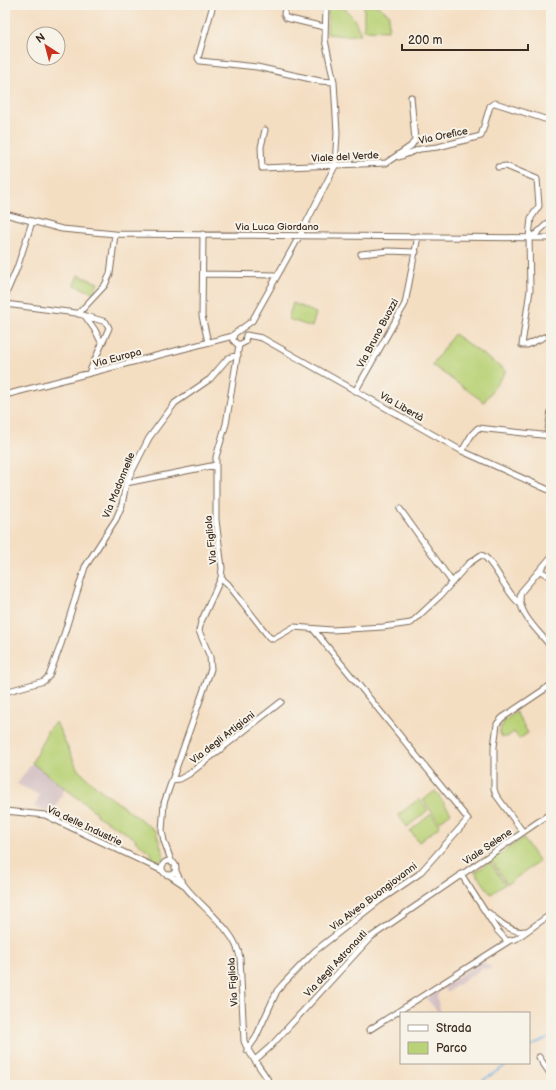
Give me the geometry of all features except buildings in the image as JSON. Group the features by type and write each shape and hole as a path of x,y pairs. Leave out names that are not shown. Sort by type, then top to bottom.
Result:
{"street":[{"path":"213,5 198,58 200,61 257,67 320,81 334,82"},
{"path":"286,5 284,14 286,18 324,27"},
{"path":"239,331 246,335 245,342 239,345 234,342 233,336 239,331 252,321 300,234 335,166 337,133 334,82 325,40 324,27 326,5"},
{"name":"Viale del Verde","path":"265,130 261,147 262,168 386,163 411,146 415,140 411,96"},
{"name":"Via Orefice","path":"386,163 402,154 481,136 490,106 494,103 551,121"},
{"path":"498,167 506,166 537,179 539,206 531,218 529,237 530,290 522,345 527,345 544,337"},
{"name":"Via Luca Giordano","path":"5,214 62,229 115,234 300,234 551,238"},
{"path":"529,237 536,234 551,220"},
{"path":"5,296 17,268 32,222"},
{"path":"78,314 105,285 110,274 115,234"},
{"path":"203,234 202,316 208,342"},
{"name":"Via Bruno Buozzi","path":"356,390 405,304 418,236"},
{"path":"361,254 388,251 416,252"},
{"path":"203,274 277,275"},
{"path":"5,304 78,314 106,322 108,325 89,373"},
{"path":"84,316 102,342"},
{"name":"Via Libertà","path":"246,335 262,338 462,451 551,491"},
{"name":"Via Europa","path":"5,395 233,336"},
{"name":"Via Figliola","path":"172,863 162,831 162,816 164,803 211,669 210,657 200,637 199,626 221,578 222,568 216,520 216,457 226,424 239,345"},
{"name":"Via Madonnelle","path":"5,692 44,681 49,676 61,644 85,567 116,519 122,505 126,483 149,438 175,403 210,380 228,358 238,355"},
{"path":"462,451 472,434 478,428 549,436 551,410"},
{"path":"126,483 216,465"},
{"path":"400,509 452,582"},
{"path":"221,578 228,584 272,639 292,627 346,630 407,624 420,616 476,557 485,556 507,591 519,603 522,610 551,646"},
{"path":"519,603 521,592 551,557"},
{"path":"540,571 551,577"},
{"name":"Via Alveo Buongiovanni","path":"247,1050 255,1039 277,991 283,984 315,951 379,901 419,874 468,819 313,629"},
{"path":"523,832 496,795 494,789 495,732 497,724 502,718 550,685"},
{"name":"Via degli Artigiani","path":"172,780 180,779 189,774 281,702"},
{"name":"Via delle Industrie","path":"5,811 46,815 156,867 184,886"},
{"name":"Viale Selene","path":"461,874 551,813"},
{"path":"163,871 168,854"},
{"path":"156,867 172,863 175,868 174,872 168,875"},
{"name":"Via Figliola","path":"175,868 184,886 218,921 238,950 244,1041 247,1050 270,1085"},
{"path":"461,874 502,936 509,941"},
{"name":"Via degli Astronauti","path":"255,1060 270,1046 371,937 461,874"},
{"path":"486,910 514,930 520,932 528,930"},
{"path":"369,1030 509,941 516,939 551,914"},
{"path":"539,1057 551,1075"}],"shaded area":[{"path":"32,763 65,788 53,813 34,807 40,795 17,784"},
{"path":"481,961 492,967 487,970 483,968 447,992 444,988 438,993 437,999 441,1012 438,1012 426,998"}],"green space":[{"path":"328,5 342,5 354,19 361,34 346,36 327,34"},
{"path":"364,5 376,5 389,14 388,31 364,30"},
{"path":"78,275 98,283 94,293 74,285"},
{"path":"293,303 316,313 312,327 288,319"},
{"path":"454,334 506,371 484,402 432,365"},
{"path":"516,712 528,733 519,739 514,732 507,737 501,737 499,733 504,721"},
{"path":"56,722 78,770 98,788 156,831 164,857 159,862 152,859 151,853 135,841 136,839 96,815 96,812 32,763 49,728"},
{"path":"435,791 451,813 439,822 423,800"},
{"path":"419,799 428,810 407,827 398,815"},
{"path":"431,814 440,826 419,842 410,831"},
{"path":"523,838 539,862 507,884 491,860"},
{"path":"490,862 505,884 491,894 475,872"}],"waterway":[{"path":"530,1047 551,1037"},
{"path":"475,1085 508,1064"}]}
